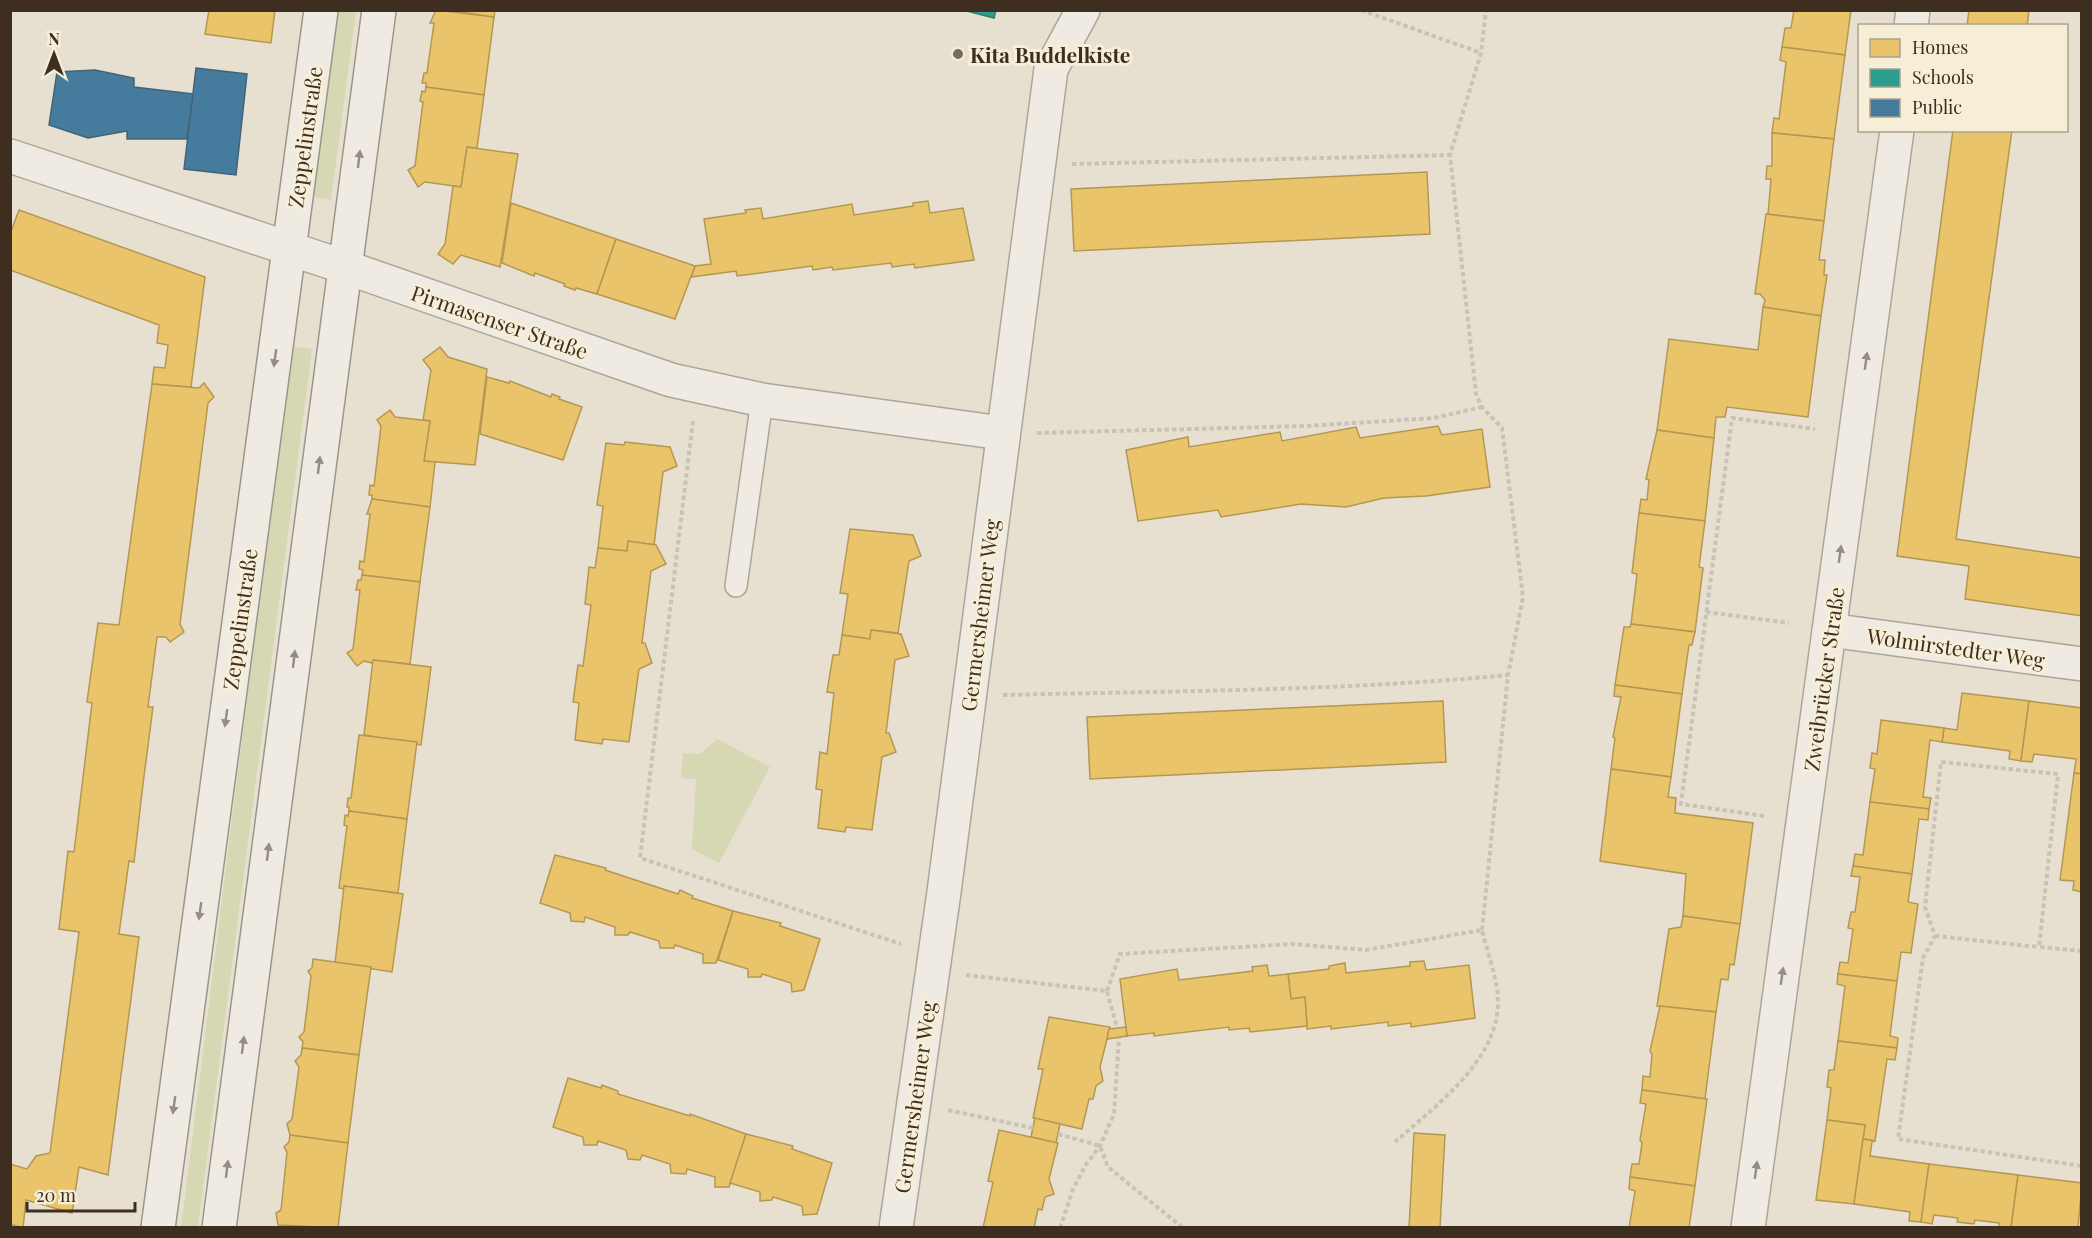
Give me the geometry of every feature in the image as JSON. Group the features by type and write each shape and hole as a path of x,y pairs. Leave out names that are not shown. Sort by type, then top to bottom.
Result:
{"street":[{"name":"Zeppelinstraße","path":"158,1227 321,10"},
{"path":"219,1227 379,10"},
{"name":"Germersheimer Weg","path":"896,1227 1015,433 1051,69 1083,10"},
{"name":"Zweibrücker Straße","path":"1748,1227 1897,132"},
{"name":"Pirmasenser Straße","path":"10,156 345,267 671,380 762,400 1015,433"},
{"name":"Wolmirstedter Weg","path":"1829,630 2082,664"}],"lane":[{"path":"736,586 762,400"}],"path":[{"path":"1361,10 1481,53"},
{"path":"1395,1142 1440,1101 1473,1066 1494,1029 1498,1000 1482,930 1508,675 1523,597 1502,428 1482,407 1476,394 1450,155 1481,53 1486,10"},
{"path":"1062,165 1450,155"},
{"path":"1015,433 1305,426 1434,418 1482,407"},
{"path":"694,411 640,858 905,945"},
{"path":"1764,816 1681,804 1706,612 1732,418 1815,429"},
{"path":"1706,612 1789,623"},
{"path":"993,695 1320,687 1427,682 1508,675"},
{"path":"2039,947 2058,774 1941,762 1925,907 1935,936 1923,958 1898,1139 2082,1166"},
{"path":"1117,1028 1107,991 1120,954 1293,944 1366,950 1482,930"},
{"path":"1935,936 2082,951"},
{"path":"956,974 1107,991"},
{"path":"1060,1227 1077,1181 1100,1146 1114,1113 1119,1038"},
{"path":"938,1107 1033,1128"},
{"path":"1058,1134 1100,1146"},
{"path":"1100,1146 1108,1167 1183,1227"}],"green space":[{"path":"336,11 356,11 331,200 312,197"},
{"path":"291,346 312,349 198,1227 181,1228"},
{"path":"717,739 770,767 719,863 692,849 696,779 681,778 683,753 700,754"}],"building: Homes":[{"path":"209,10 275,10 271,43 205,34"},
{"path":"436,10 494,17 484,95 426,87 426,83 422,83 424,73 427,73 434,23 430,23"},
{"path":"447,10 495,10 494,17"},
{"path":"1794,10 1851,10 1845,55 1782,47 1785,28 1791,28"},
{"path":"1969,10 2029,10 2027,24 1967,24"},
{"path":"1782,47 1845,55 1834,139 1772,133 1774,118 1779,119 1786,62 1780,60"},
{"path":"426,87 484,95 477,148 467,147 461,187 425,182 418,187 408,170 415,166 423,102 420,101 422,91 425,92"},
{"path":"1953,132 2012,132 1956,539 2082,558 2082,616 1965,599 1969,566 1897,556"},
{"path":"1772,133 1834,139 1824,221 1768,214 1771,179 1766,179 1767,166 1772,166"},
{"path":"467,147 518,154 500,267 461,255 453,264 438,254 445,244 453,186 461,187"},
{"path":"1427,172 1430,234 1074,251 1071,189"},
{"path":"928,201 930,213 963,208 974,260 915,268 914,264 892,267 891,263 833,270 832,267 813,270 812,266 737,276 736,271 691,277 695,266 711,264 704,219 746,213 745,210 761,208 763,219 852,204 854,215 913,206 913,203"},
{"path":"511,203 616,239 597,294 576,288 575,290 564,286 565,284 535,273 534,276 502,263"},
{"path":"19,210 205,277 191,387 152,384 154,367 165,368 168,345 157,343 159,325 10,270 10,234"},
{"path":"1766,214 1824,221 1819,260 1825,260 1824,275 1827,275 1821,316 1763,307 1765,300 1760,294 1755,294"},
{"path":"616,239 695,266 675,319 597,294"},
{"path":"1763,307 1821,316 1808,417 1727,407 1725,417 1716,417 1714,438 1657,430 1669,339 1758,350"},
{"path":"440,347 448,357 487,369 475,465 424,461 430,421 423,420 431,370 423,360"},
{"path":"487,377 509,383 510,381 551,397 552,394 560,397 559,399 582,407 563,460 480,434"},
{"path":"204,383 214,397 208,403 180,624 184,632 170,642 166,637 157,637 148,707 153,707 134,862 129,861 119,934 139,937 108,1175 79,1167 72,1213 26,1200 23,1228 10,1224 10,1164 27,1169 36,1156 50,1153 79,932 59,929 68,851 74,852 92,703 87,702 98,623 119,625 152,384 199,388"},
{"path":"390,410 395,417 430,421 424,461 435,462 430,507 372,499 372,495 369,495 370,485 374,486 381,426 377,420"},
{"path":"1438,426 1442,435 1482,429 1490,487 1426,496 1384,498 1346,507 1301,504 1221,517 1218,510 1138,521 1126,450 1188,437 1189,447 1280,432 1282,441 1356,427 1360,438"},
{"path":"1657,430 1714,438 1705,521 1639,513 1641,499 1647,500 1649,480 1646,479"},
{"path":"625,442 670,447 677,466 663,472 654,545 628,541 627,551 598,548 603,506 597,505 606,443 624,445"},
{"path":"372,499 430,507 420,582 362,575 363,570 359,569 360,561 364,562 370,514 367,514"},
{"path":"1639,513 1705,521 1699,567 1703,568 1695,632 1631,624 1637,574 1632,573"},
{"path":"850,529 913,535 921,556 909,561 898,633 871,630 870,639 842,635 848,594 840,593"},
{"path":"628,541 656,545 666,564 651,571 642,643 645,643 652,663 639,669 629,742 603,739 602,744 575,740 579,703 573,702 578,665 583,666 591,605 585,604 589,567 595,568 598,548 627,551"},
{"path":"362,575 420,582 410,664 373,660 372,663 364,661 357,666 347,653 353,649 360,590 356,590 358,580 361,580"},
{"path":"1631,624 1695,632 1692,645 1689,645 1682,694 1615,685 1624,627 1630,627"},
{"path":"871,630 901,634 909,656 895,660 886,733 889,733 896,752 882,757 872,830 846,827 845,832 818,828 822,790 816,789 820,752 827,754 834,693 827,692 833,655 839,655 842,635 870,639"},
{"path":"373,660 431,667 421,745 364,735"},
{"path":"1615,685 1682,694 1671,777 1611,769 1615,738 1613,737 1621,697 1614,696"},
{"path":"1962,693 2029,701 2021,761 2009,759 2010,751 1942,742 1944,728 1957,730"},
{"path":"1443,701 1446,762 1090,779 1087,717"},
{"path":"2029,701 2082,708 2082,774 2074,773 2076,759 2034,754 2032,762 2021,761"},
{"path":"1881,720 1944,728 1942,742 1930,740 1923,797 1931,798 1929,809 1870,802 1875,769 1870,768 1872,753 1877,754"},
{"path":"359,735 417,742 407,819 349,811 348,798 351,798"},
{"path":"1611,769 1671,777 1668,797 1676,798 1675,813 1753,823 1740,924 1683,916 1686,874 1600,861"},
{"path":"2074,773 2082,774 2082,892 2073,890 2074,881 2060,880"},
{"path":"1870,802 1929,809 1928,820 1919,819 1912,874 1853,866 1855,854 1863,855"},
{"path":"349,811 407,819 398,893 344,886 344,889 339,888 347,826 344,825 345,815 348,816"},
{"path":"555,855 606,868 605,870 678,894 680,890 693,896 692,898 733,911 716,963 703,963 703,954 675,945 674,948 660,948 659,941 630,932 628,935 615,935 615,927 585,917 584,922 571,921 570,913 540,903"},
{"path":"1853,866 1912,874 1908,902 1918,904 1911,953 1901,952 1897,981 1838,974 1840,962 1848,963 1853,929 1848,928 1851,912 1855,912 1860,877 1851,876"},
{"path":"344,886 403,894 392,972 335,963"},
{"path":"733,911 781,923 780,926 820,939 804,990 792,992 791,983 762,974 761,977 748,977 748,969 718,960"},
{"path":"1683,916 1740,924 1734,965 1730,964 1728,980 1721,979 1716,1012 1657,1006 1669,929 1681,927"},
{"path":"313,959 371,967 359,1055 302,1048 303,1042 299,1037 304,1032 311,976 308,971 312,968"},
{"path":"1424,961 1426,970 1469,965 1475,1018 1411,1027 1411,1023 1388,1026 1388,1022 1331,1029 1331,1026 1307,1029 1305,997 1291,999 1288,974 1329,969 1329,966 1345,963 1346,973 1410,966 1410,962"},
{"path":"1267,965 1269,976 1288,974 1291,999 1305,997 1307,1026 1250,1032 1249,1028 1229,1030 1229,1027 1154,1036 1154,1033 1127,1036 1120,979 1177,969 1179,980 1253,971 1252,967"},
{"path":"1838,974 1897,981 1890,1036 1898,1038 1897,1048 1838,1041 1845,986 1837,984"},
{"path":"1660,1006 1716,1012 1705,1099 1642,1090 1643,1076 1650,1077 1652,1055 1650,1051"},
{"path":"1049,1017 1110,1027 1100,1067 1103,1081 1096,1086 1093,1099 1089,1099 1082,1129 1033,1118 1043,1069 1038,1069"},
{"path":"1126,1027 1127,1036 1107,1039 1109,1029"},
{"path":"1838,1041 1897,1048 1895,1060 1887,1059 1875,1141 1863,1139 1865,1125 1827,1120 1831,1088 1827,1087 1829,1070 1834,1070"},
{"path":"302,1048 359,1055 348,1143 290,1135 287,1124 292,1119 299,1067 295,1061 301,1055"},
{"path":"568,1078 601,1088 602,1085 618,1091 618,1094 690,1116 690,1114 746,1134 729,1187 715,1187 715,1177 687,1169 686,1174 671,1173 670,1164 642,1155 640,1160 628,1159 626,1150 598,1141 597,1145 584,1145 583,1137 553,1127"},
{"path":"1642,1090 1707,1099 1695,1186 1630,1177 1632,1164 1639,1164 1642,1143 1640,1140 1646,1104 1640,1103"},
{"path":"1035,1118 1060,1124 1056,1143 1031,1137"},
{"path":"1827,1120 1865,1125 1854,1204 1816,1200"},
{"path":"999,1130 1058,1143 1049,1179 1054,1194 1045,1197 1042,1210 1038,1209 1034,1228 983,1228 993,1182 988,1181"},
{"path":"1414,1133 1445,1135 1440,1228 1409,1228"},
{"path":"746,1134 793,1146 792,1149 832,1163 817,1214 803,1215 802,1206 773,1197 772,1200 760,1201 760,1192 730,1183"},
{"path":"290,1135 348,1143 338,1228 278,1225 276,1213 281,1210 287,1152 284,1147 289,1142"},
{"path":"1863,1139 1875,1141 1872,1142 1870,1156 1929,1164 1921,1222 1909,1221 1910,1212 1854,1204"},
{"path":"1929,1164 2018,1175 2011,1228 1999,1228 1999,1223 1975,1220 1974,1224 1957,1222 1958,1218 1934,1215 1932,1224 1921,1222"},
{"path":"2018,1175 2082,1183 2078,1228 2011,1228"},
{"path":"1630,1177 1695,1186 1689,1228 1629,1228 1635,1191 1629,1189"}],"building: Schools":[{"path":"963,10 996,10 994,18"}],"building: Public":[{"path":"196,68 247,74 236,175 184,169"},
{"path":"95,70 134,78 134,87 193,94 187,139 127,139 127,131 88,138 49,125 57,72"}],"place":[{"name":"Kita Buddelkiste","path":"958,54"}]}
